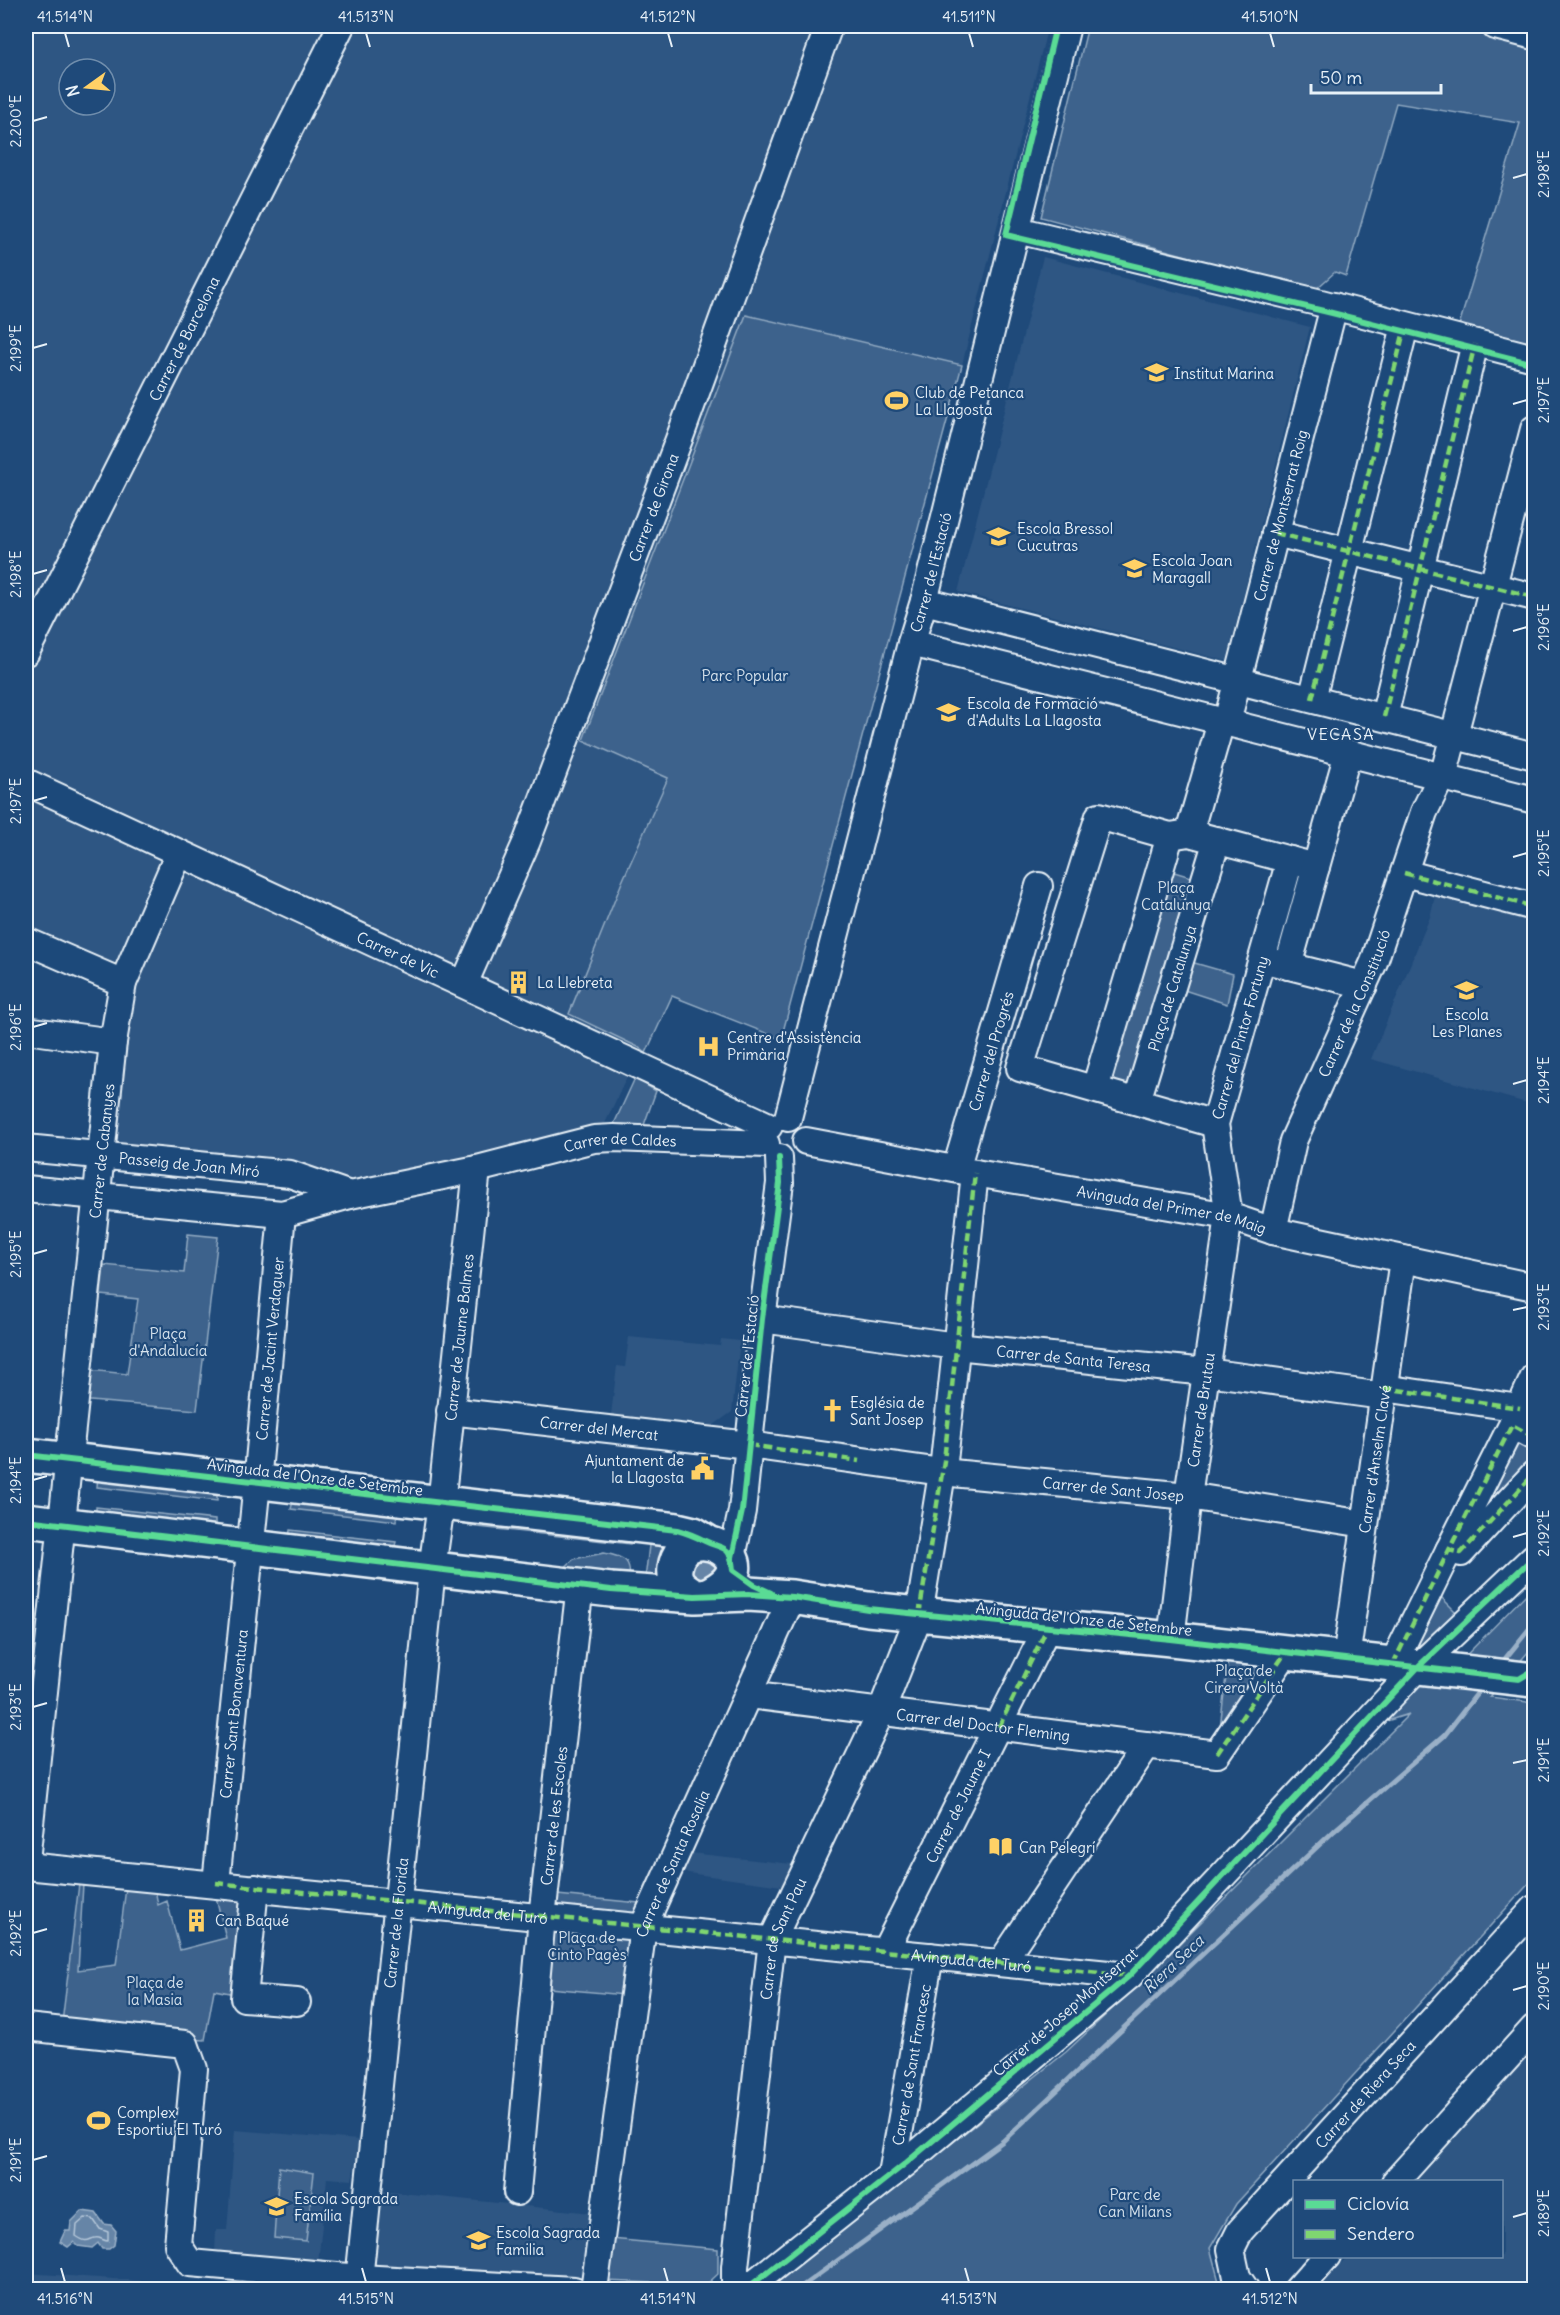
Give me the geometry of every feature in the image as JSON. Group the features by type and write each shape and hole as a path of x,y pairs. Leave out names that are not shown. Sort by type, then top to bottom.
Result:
{"main road":[{"name":"Avinguda de l'Onze de Setembre","path":"26,1455 677,1530 694,1534 766,1591 788,1597"},
{"name":"Avinguda de l'Onze de Setembre","path":"26,1520 620,1591 788,1597 919,1615 1171,1639 1406,1665 1529,1682"},
{"path":"686,1548 724,1556 731,1579 727,1585 701,1595 682,1589 677,1582 675,1570 678,1557 686,1548"}],"street":[{"name":"Carrer de Barcelona","path":"26,652 341,26"},
{"name":"Carrer de Girona","path":"464,984 536,818 677,445 829,26"},
{"name":"Carrer de l'Estació","path":"724,1556 739,1531 762,1319 780,1183 776,1136 924,601 1067,26"},
{"path":"1495,26 1534,36"},
{"path":"1017,230 1334,306 1534,358"},
{"name":"Carrer de Montserrat Roig","path":"1180,835 1221,722 1229,714 1334,306"},
{"path":"1312,699 1405,326"},
{"path":"1384,717 1475,343"},
{"name":"Carrer de la Constitució","path":"1273,1231 1293,1141 1374,962 1424,812 1441,776 1455,735 1531,455 1534,429"},
{"path":"1275,533 1534,597"},
{"path":"924,601 1534,756"},
{"path":"911,643 1534,800"},
{"name":"Carrer del Pintor Fortuny","path":"1288,966 1348,753"},
{"name":"Carrer de Vic","path":"26,782 464,984 776,1136"},
{"path":"1215,1124 1020,1068 1099,816 1180,835 1217,840 1316,867"},
{"path":"1095,1089 1180,835"},
{"name":"Plaça de Catalunya","path":"1137,1101 1217,840"},
{"name":"Carrer de Cabanyes","path":"67,1460 112,1042 123,983 179,853"},
{"name":"Carrer del Pintor Fortuny","path":"1229,1216 1215,1124 1290,860"},
{"path":"1404,873 1534,907"},
{"name":"Carrer del Progrés","path":"956,1346 966,1171 1039,886"},
{"path":"1025,934 1059,943"},
{"path":"26,941 123,983"},
{"path":"1261,959 1364,985"},
{"path":"26,1030 112,1042"},
{"name":"Avinguda del Primer de Maig","path":"776,1136 786,1159 802,1151 806,1141 1229,1216 1273,1231 1470,1271 1534,1287"},
{"name":"Carrer de Caldes","path":"477,1169 594,1139 776,1136"},
{"name":"Passeig de Joan Miró","path":"26,1148 290,1174 350,1195"},
{"path":"26,1189 282,1214 350,1195 477,1169"},
{"name":"Carrer de Jaume Balmes","path":"441,1504 477,1169"},
{"name":"Carrer de Jacint Verdaguer","path":"257,1483 282,1214"},
{"name":"Carrer de Brutau","path":"1171,1639 1188,1496 1229,1216"},
{"name":"Carrer d'Anselm Clavé","path":"1346,1659 1403,1259"},
{"name":"Carrer de Santa Teresa","path":"762,1319 956,1346 1384,1392 1516,1417"},
{"name":"Carrer de Sant Pau","path":"735,2289 735,2267 772,1940 881,1712 919,1615 942,1472 956,1346"},
{"path":"1406,1665 1449,1550 1534,1377"},
{"name":"Carrer del Mercat","path":"450,1411 749,1445 859,1461"},
{"path":"1516,1417 1534,1437"},
{"path":"26,1861 67,1460"},
{"name":"Carrer de Sant Josep","path":"859,1461 942,1472 1188,1496 1365,1524"},
{"path":"1449,1550 1461,1552 1534,1474"},
{"name":"Avinguda de l'Onze de Setembre","path":"250,1545 257,1483"},
{"name":"Avinguda de l'Onze de Setembre","path":"432,1569 441,1504"},
{"name":"Carrer Sant Bonaventura","path":"216,1883 250,1545"},
{"path":"1406,1665 1534,1557"},
{"name":"Carrer de la Florida","path":"359,2284 432,1569"},
{"name":"Carrer de les Escoles","path":"517,2192 542,1917 580,1585"},
{"name":"Carrer de Santa Rosalia","path":"594,2289 643,1927 749,1695 788,1597"},
{"name":"Carrer de Jaume I","path":"885,1951 1047,1628"},
{"name":"Carrer del Doctor Fleming","path":"749,1695 1217,1754 1286,1653"},
{"name":"Carrer de Josep Montserrat","path":"746,2289 892,2174 1129,1976 1406,1665"},
{"path":"1001,1963 1147,1745"},
{"name":"Avinguda del Turó","path":"26,1866 216,1883 1129,1976"},
{"path":"255,1888 244,1998 297,2002"},
{"name":"Carrer de Riera Seca","path":"1246,2289 1237,2277 1231,2249 1240,2231 1534,1909"},
{"name":"Carrer de Sant Francesc","path":"892,2174 930,1956"},
{"path":"26,2027 185,2044 194,2069 178,2245 190,2263 359,2284 574,2289"},
{"path":"1396,2180 1534,2028"},
{"path":"1297,2289 1325,2258"}],"shaded area":[{"path":"26,26 1048,26 962,365 746,315 583,740 668,778 622,882 569,1014 638,1047 638,1053 601,1132 578,1130 367,1181 110,1148 129,990 26,943"},
{"name":"Institut Marina","path":"1043,257 1310,327 1227,661 958,592"},
{"name":"Escola Les Planes","path":"1436,892 1534,920 1534,1105 1371,1059 1430,917"},
{"path":"629,1337 720,1346 721,1339 740,1341 732,1412 711,1427 611,1415 617,1366 625,1367"},
{"path":"681,1852 792,1864 782,1886 674,1871"},
{"path":"1534,2048 1534,2289 1317,2289 1346,2258 1503,2258 1503,2180 1415,2180"},
{"name":"Escola Sagrada Família","path":"235,2130 359,2140 352,2180 327,2178 318,2263 215,2255 216,2230 227,2230"},
{"name":"Escola Sagrada Familia","path":"373,2190 592,2213 584,2277 575,2283 369,2273"},
{"path":"26,2273 230,2287 290,2289 26,2289"}],"green space":[{"path":"1088,26 1456,26 1534,46 1534,349 1457,332 1520,123 1396,103 1346,276 1335,272 1315,290 1041,217"},
{"name":"Parc Popular","path":"746,315 962,365 781,1039 672,996 646,1053 569,1014 622,882 668,778 583,740"},
{"name":"Plaça Catalunya","path":"1161,868 1204,881 1137,1101 1095,1089"},
{"path":"1191,962 1233,974 1227,1004 1184,990"},
{"path":"635,1078 656,1091 644,1125 614,1124"},
{"name":"Plaça d'Andalucía","path":"188,1234 218,1237 197,1410 79,1400 80,1369 127,1374 138,1299 101,1295 104,1265 184,1273"},
{"path":"1512,1425 1534,1437 1534,1474 1461,1553"},
{"path":"98,1475 217,1488 217,1501 97,1487"},
{"path":"293,1501 398,1512 397,1521 291,1509"},
{"path":"96,1507 215,1520 215,1532 96,1518"},
{"path":"469,1521 630,1539 630,1544 469,1526"},
{"path":"290,1530 396,1542 394,1550 289,1539"},
{"path":"650,1537 657,1540 664,1548 665,1557 662,1576 644,1588"},
{"path":"604,1553 618,1556 626,1562 629,1570 628,1585 561,1571 574,1559"},
{"name":"Parc de Can Milans","path":"1534,1586 1534,1645 1490,1697 1534,1703 1534,1878 1236,2204 1210,2248 1221,2289 895,2290 890,2284 884,2289 768,2290 1066,2052 1142,1981 1409,1714 1377,1724 1404,1696 1407,1699 1419,1684 1435,1687"},
{"path":"1431,1587 1459,1615 1431,1646 1404,1642"},
{"name":"Plaça de Cirera Voltà","path":"1228,1659 1272,1666 1217,1754"},
{"name":"Plaça de la Masia","path":"79,1884 83,1884 78,1970 116,1965 126,1888 155,1889 158,1905 167,1901 180,1950 226,1938 214,1889 248,1895 235,1994 214,1990 205,2040 61,2031"},
{"name":"Plaça de Cinto Pagès","path":"547,1894 639,1903 625,1995 538,1987"},
{"path":"279,2167 314,2173 306,2241 274,2238"},
{"path":"611,2239 718,2249 718,2274 706,2285 605,2281"}],"water":[{"path":"714,1558 717,1571 703,1582 691,1575 691,1561"},
{"path":"82,2211 96,2213 104,2224 111,2225 116,2231 114,2245 109,2249 102,2249 98,2243 92,2248 78,2246 74,2242 68,2247 60,2242 65,2231 70,2231 71,2222"}],"waterway":[{"name":"Riera Seca","path":"1500,1665 1534,1623"},
{"name":"Riera Seca","path":"797,2290 1003,2141 1334,1831 1444,1736 1483,1686"}],"marked path":[{"path":"1312,699 1405,327"},
{"path":"1384,717 1475,344"},
{"path":"1528,454 1534,456"},
{"path":"1275,533 1534,597"},
{"path":"1404,873 1534,907"},
{"path":"919,1615 944,1461 975,1173"},
{"path":"1384,1388 1520,1408"},
{"path":"1534,1437 1512,1425 1449,1550 1461,1553 1534,1474"},
{"path":"749,1445 859,1461"},
{"path":"1393,1664 1449,1550"},
{"path":"999,1727 1047,1628"},
{"path":"1217,1754 1286,1652"},
{"path":"216,1883 1129,1976"}],"cycle path":[{"path":"1056,26 1006,235 1534,364"},
{"path":"732,1557 742,1511 762,1319 780,1183 779,1158"},
{"path":"26,1455 677,1530 725,1549 730,1556 733,1570 754,1585 771,1593"},
{"path":"26,1520 611,1590 695,1596 748,1594 792,1597 868,1609 1171,1639 1519,1679 1534,1670"},
{"path":"745,2290 906,2163 1129,1976 1419,1666 1534,1557"}],"place":[{"name":"Institut Marina","path":"1156,373"},
{"name":"Club de Petanca La Llagosta","path":"897,401"},
{"name":"Escola Bressol Cucutras","path":"999,537"},
{"name":"Escola Joan Maragall","path":"1134,569"},
{"name":"Escola de Formació d'Adults La Llagosta","path":"949,712"},
{"name":"La Llebreta","path":"519,982"},
{"name":"Escola Les Planes","path":"1467,990"},
{"name":"Centre d'Assistència Primària","path":"709,1046"},
{"name":"Església de Sant Josep","path":"832,1411"},
{"name":"Ajuntament de la Llagosta","path":"702,1469"},
{"name":"Can Pelegrí","path":"1001,1847"},
{"name":"Can Baqué","path":"197,1920"},
{"name":"Complex Esportiu El Turó","path":"99,2121"},
{"name":"Escola Sagrada Família","path":"276,2207"},
{"name":"Escola Sagrada Familia","path":"478,2241"}],"district":[{"name":"VECASA","path":"1341,734"}]}
